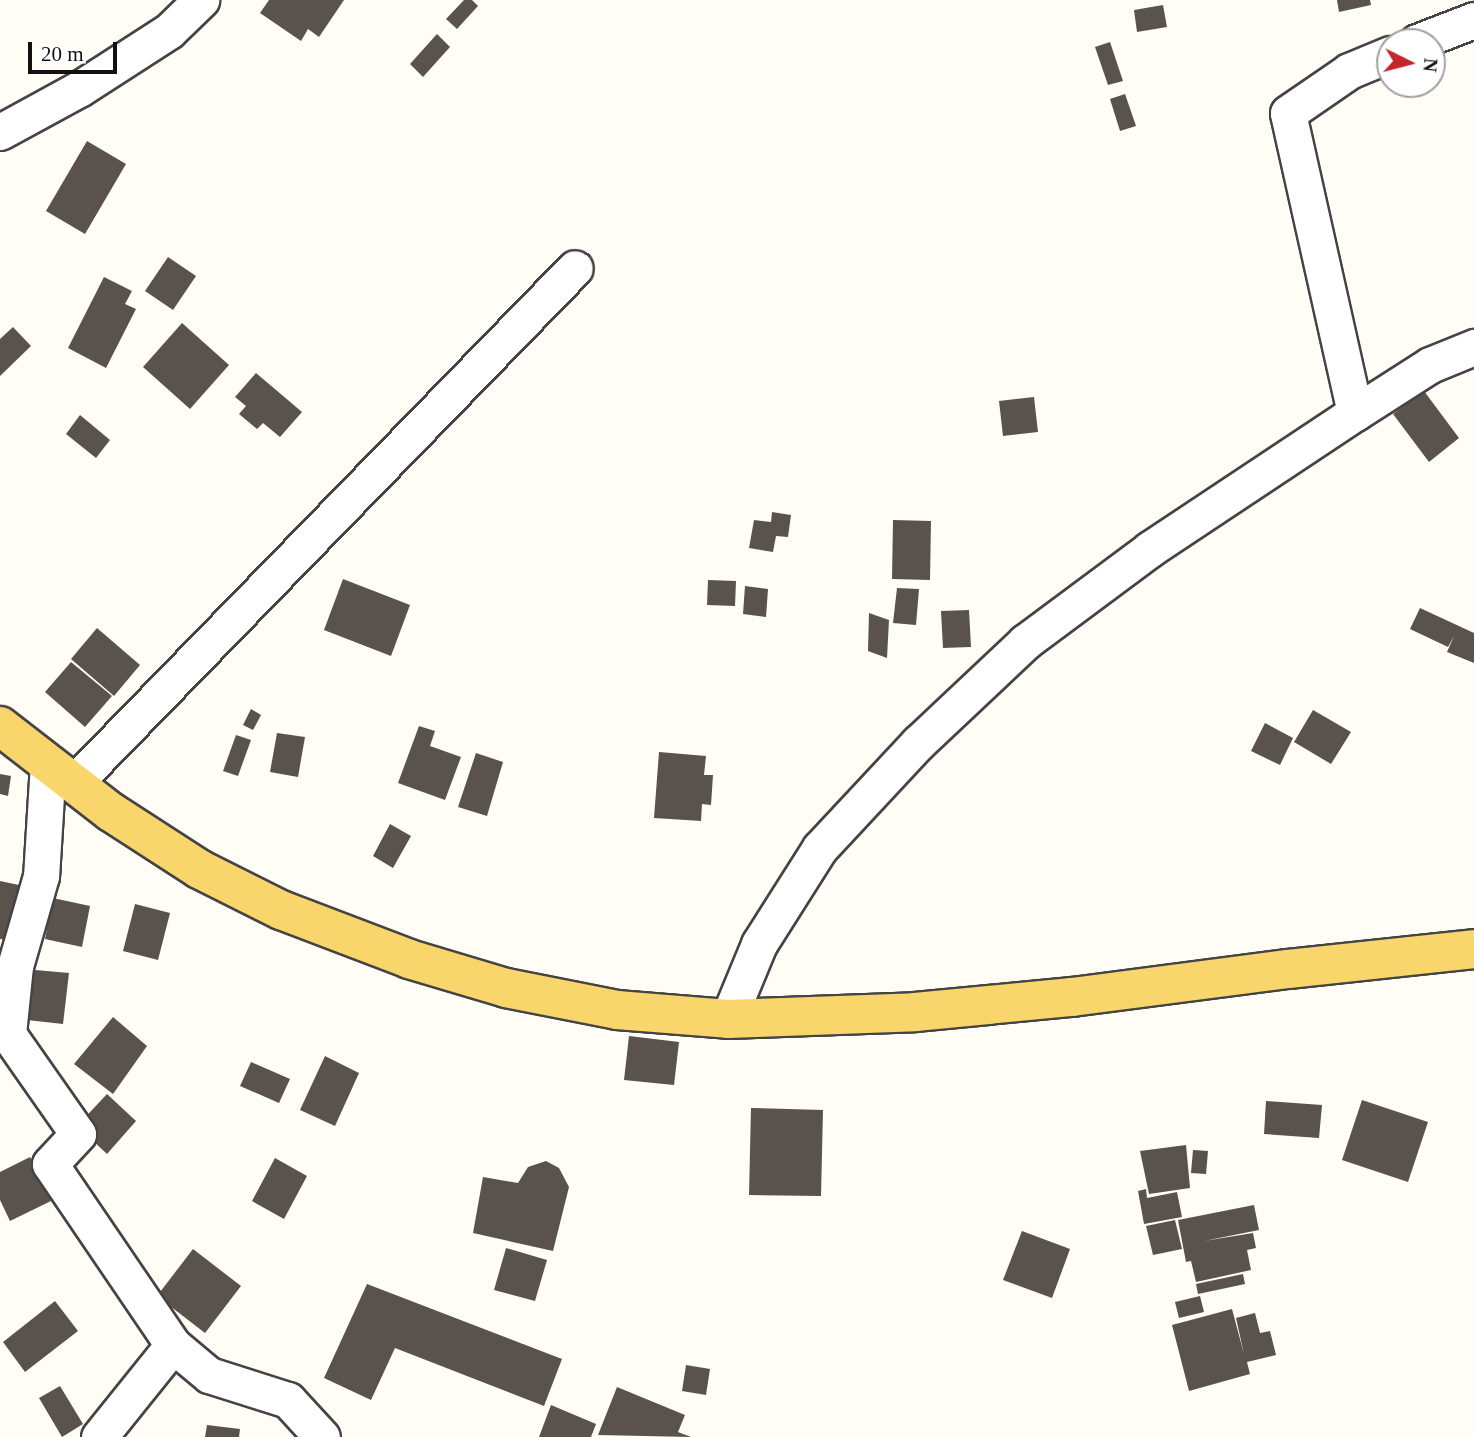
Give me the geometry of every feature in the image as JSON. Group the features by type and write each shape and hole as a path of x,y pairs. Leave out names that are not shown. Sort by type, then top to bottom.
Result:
{"main road":[{"path":"0,726 111,812 199,869 281,910 409,959 506,988 617,1010 728,1019 915,1012 1072,998 1288,969 1474,949"}],"street":[{"path":"0,132 79,89 169,31 201,0"},
{"path":"1446,31 1474,20"},
{"path":"1354,414 1288,113 1349,71 1376,60"},
{"path":"322,1437 288,1400 209,1376 173,1345 50,1164 78,1134 8,1034 15,966 41,876 61,773 575,268"},
{"path":"728,1019 759,944 820,848 918,743 1025,642 1150,549 1354,414 1430,365 1474,347"},
{"path":"99,1437 173,1345"}],"building":[{"path":"269,0 344,0 319,37 308,29 301,41 260,13"},
{"path":"464,0 472,0 478,6 457,29 446,19"},
{"path":"1337,0 1370,0 1371,5 1339,12"},
{"path":"1163,5 1167,27 1137,32 1134,10"},
{"path":"437,34 450,47 423,77 410,64"},
{"path":"1110,42 1123,81 1108,85 1095,47"},
{"path":"1125,94 1136,126 1120,131 1110,99"},
{"path":"87,141 126,164 85,234 46,211"},
{"path":"168,257 196,276 173,310 145,291"},
{"path":"104,277 132,291 125,304 136,309 106,368 68,348"},
{"path":"182,323 229,365 190,409 143,367"},
{"path":"13,327 31,346 0,376 0,339"},
{"path":"256,373 302,412 280,437 263,423 257,429 239,414 246,406 235,397"},
{"path":"1424,391 1459,438 1429,462 1393,414"},
{"path":"1034,397 1038,432 1003,436 999,401"},
{"path":"80,415 110,440 96,458 66,434"},
{"path":"772,512 791,515 788,537 776,536 773,552 749,548 754,520 771,522"},
{"path":"893,520 931,521 930,580 892,579"},
{"path":"343,579 410,605 391,656 324,630"},
{"path":"708,580 736,581 735,606 707,605"},
{"path":"745,586 768,589 766,617 743,614"},
{"path":"897,588 919,589 916,625 893,623"},
{"path":"1420,608 1474,633 1474,663 1447,652 1454,636 1448,647 1410,629"},
{"path":"969,610 971,647 943,648 941,611"},
{"path":"869,613 889,620 887,658 868,651"},
{"path":"97,628 140,665 114,696 71,659"},
{"path":"71,662 112,696 85,727 45,692"},
{"path":"251,709 261,715 253,730 243,725"},
{"path":"1313,710 1351,732 1331,764 1294,742"},
{"path":"1265,723 1293,738 1280,765 1251,751"},
{"path":"419,726 435,731 430,746 461,757 445,800 398,783"},
{"path":"277,733 305,737 298,777 270,772"},
{"path":"236,735 251,740 238,776 223,771"},
{"path":"659,752 706,756 704,775 713,775 711,805 702,804 701,821 654,818"},
{"path":"476,753 503,762 487,816 458,807"},
{"path":"0,774 11,776 8,796 0,794"},
{"path":"390,824 411,836 393,868 373,856"},
{"path":"0,881 19,885 8,940 0,939"},
{"path":"53,898 90,906 82,947 45,939"},
{"path":"135,904 170,913 158,960 123,951"},
{"path":"24,969 69,973 63,1024 18,1019"},
{"path":"113,1017 147,1046 113,1094 74,1064"},
{"path":"629,1036 679,1042 674,1085 624,1080"},
{"path":"325,1056 359,1073 335,1126 300,1110"},
{"path":"251,1062 290,1079 279,1103 240,1086"},
{"path":"107,1094 136,1121 107,1154 77,1126"},
{"path":"1362,1100 1428,1122 1408,1182 1342,1160"},
{"path":"1266,1101 1322,1105 1319,1138 1264,1134"},
{"path":"751,1108 823,1110 821,1196 749,1195"},
{"path":"1186,1145 1190,1188 1149,1194 1140,1151"},
{"path":"1193,1150 1208,1151 1206,1174 1191,1173"},
{"path":"30,1157 51,1201 10,1221 0,1200 0,1172"},
{"path":"275,1158 307,1176 284,1219 252,1201"},
{"path":"546,1161 559,1168 569,1187 553,1251 473,1233 483,1177 518,1183 528,1167"},
{"path":"1146,1189 1147,1198 1177,1192 1182,1217 1144,1224 1138,1191"},
{"path":"1254,1205 1259,1230 1204,1241 1253,1233 1256,1248 1247,1250 1251,1270 1196,1282 1191,1261 1186,1262 1178,1220"},
{"path":"1175,1220 1182,1249 1153,1255 1146,1226"},
{"path":"1022,1231 1070,1249 1052,1298 1003,1280"},
{"path":"506,1248 547,1260 535,1301 494,1290"},
{"path":"193,1249 241,1286 205,1333 157,1296"},
{"path":"1243,1274 1245,1284 1198,1294 1196,1284"},
{"path":"367,1284 562,1359 544,1406 395,1348 371,1400 324,1378"},
{"path":"1200,1296 1204,1312 1179,1318 1175,1302"},
{"path":"55,1301 78,1331 25,1372 3,1342"},
{"path":"1232,1309 1244,1354 1236,1318 1255,1313 1260,1333 1270,1331 1276,1355 1247,1362 1250,1374 1189,1391 1172,1325"},
{"path":"686,1365 710,1369 706,1395 682,1391"},
{"path":"60,1386 83,1424 62,1437 39,1398"},
{"path":"617,1387 685,1415 678,1432 691,1437 598,1435"},
{"path":"551,1405 596,1424 591,1437 539,1437"},
{"path":"207,1425 240,1429 239,1437 205,1437"}]}
